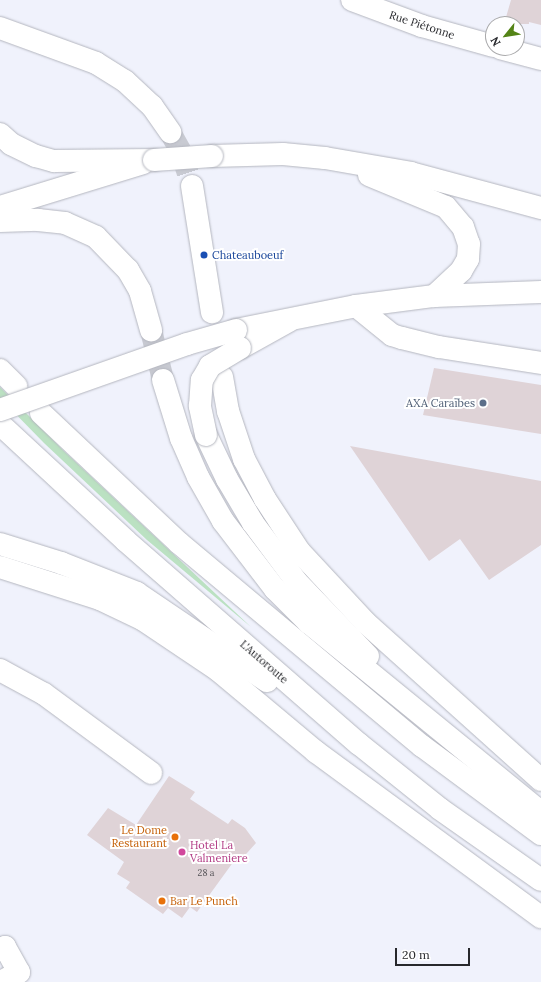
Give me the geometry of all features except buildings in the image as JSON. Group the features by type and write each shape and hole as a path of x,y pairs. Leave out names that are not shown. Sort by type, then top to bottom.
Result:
{"main road":[{"name":"Rue Piétonne","path":"352,0 422,26 485,44"},
{"path":"0,28 96,63 125,81 152,106 170,132"},
{"path":"525,55 541,59"},
{"path":"0,134 11,144 36,156 54,161 154,160 212,156 283,154 325,158 411,173 541,208"},
{"path":"325,158 431,200 446,207 455,217 469,244 468,259 461,271 434,296"},
{"path":"0,207 154,160"},
{"path":"192,186 212,312"},
{"path":"0,221 38,220 65,223 96,237 131,275 140,291 151,330"},
{"path":"1,418 101,375 238,339 289,321 356,306 434,296 541,292"},
{"path":"356,306 392,335 439,348 541,363"},
{"path":"238,339 210,366 202,380 200,406 206,435 227,479 253,524 296,581 434,725"},
{"path":"0,370 16,386"},
{"path":"222,378 228,411 244,459 265,499 299,551 366,623 541,780"},
{"path":"162,380 181,438 198,476 223,522 246,555 275,589 309,623 541,812"},
{"path":"41,413 179,543 422,746 541,834"},
{"name":"L'Autoroute","path":"1,418 126,541 359,744 440,809 541,880"},
{"path":"0,544 61,563 136,593 169,612 359,744"},
{"path":"0,567 100,599 142,618 218,670 316,752 541,917"},
{"path":"0,670 44,694 151,773"},
{"path":"0,950 5,947 19,972 1,982"}],"green space":[{"path":"0,387 65,452 251,627 147,540 44,443 0,398"}],"tunnel":[{"path":"170,132 181,152 192,186"},
{"path":"151,330 163,380"}],"place":[{"name":"Chateauboeuf","path":"204,255"},
{"name":"AXA Caraïbes","path":"483,403"},
{"name":"Le Dome Restaurant","path":"175,837"},
{"name":"Hotel La Valmeniere","path":"182,852"},
{"name":"Bar Le Punch","path":"162,901"}]}
